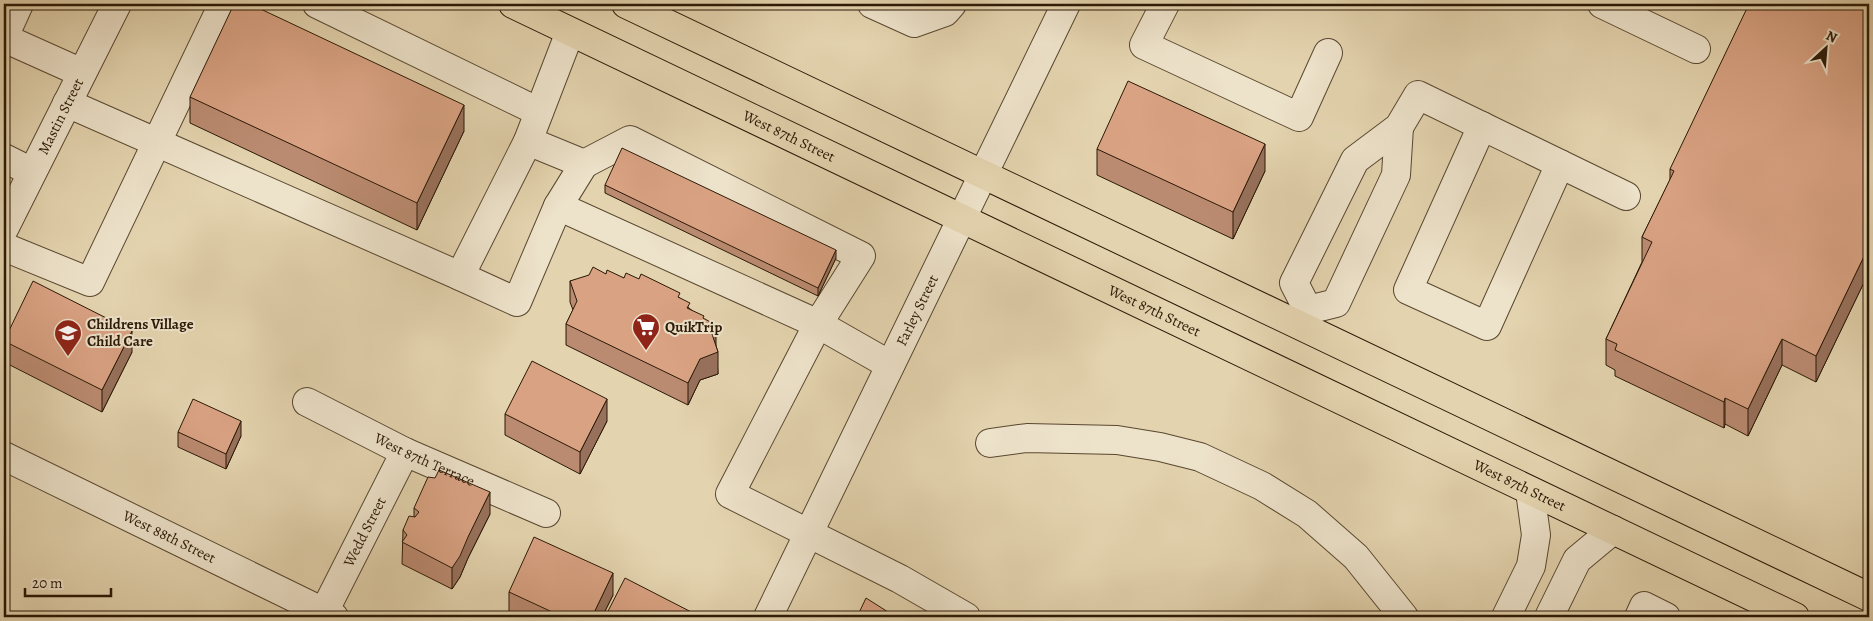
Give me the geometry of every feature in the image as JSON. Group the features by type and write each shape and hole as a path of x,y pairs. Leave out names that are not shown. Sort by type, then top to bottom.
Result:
{"main road":[{"name":"West 87th Street","path":"514,4 1795,617"},
{"path":"626,4 983,174 1304,318 1869,597"}],"street":[{"path":"19,4 4,38 82,73"},
{"name":"Mastin Street","path":"4,229 117,4"},
{"path":"4,246 90,282 223,4"},
{"path":"318,4 539,112"},
{"path":"872,4 914,23 945,12 952,4"},
{"name":"Farley Street","path":"768,617 1066,4"},
{"path":"1165,4 1144,45 1299,117 1328,53"},
{"path":"1602,4 1696,49"},
{"path":"460,276 528,142 570,32"},
{"path":"1399,127 1396,175 1336,303 1304,318 1294,283 1355,160 1399,127 1418,95 1626,196"},
{"path":"67,103 516,302 558,206 584,164 630,140 861,256 818,324 730,494 900,579 966,617"},
{"path":"1482,126 1408,290 1487,326 1560,164"},
{"path":"528,142 584,164"},
{"path":"4,158 32,172"},
{"path":"558,206 818,324 890,365"},
{"name":"West 87th Terrace","path":"307,402 405,452 546,513"},
{"path":"990,443 1027,438 1117,440 1200,456 1262,486 1307,514 1356,557 1404,617"},
{"name":"Wedd Street","path":"329,615 405,452"},
{"name":"West 88th Street","path":"4,456 329,615"},
{"path":"1506,617 1531,566 1536,535 1530,491"},
{"path":"1549,617 1577,560 1613,530"},
{"path":"1639,617 1644,606 1666,617"}],"building":[{"path":"234,4 250,4 464,105 417,203 190,97"},
{"path":"1749,4 1869,4 1869,246 1816,356 1782,339 1748,409 1725,398 1724,402 1615,350 1617,344 1606,339 1652,242 1642,237 1674,171 1670,169"},
{"path":"1128,81 1265,144 1233,212 1097,149"},
{"path":"622,148 836,250 818,288 605,185"},
{"name":"QuikTrip","path":"593,267 606,274 607,270 624,278 626,273 639,279 641,274 680,293 678,297 690,303 687,308 704,316 703,318 716,325 712,334 718,352 700,359 688,383 566,324 577,301 570,281 589,275"},
{"name":"Childrens Village Child Care","path":"33,281 132,331 102,390 4,341"},
{"path":"532,361 607,399 580,452 505,414"},
{"path":"193,399 241,421 226,454 178,432"},
{"path":"439,470 490,492 460,556 452,568 402,542 407,535 403,530 409,516 415,517 419,512 414,508 428,477 435,478"},
{"path":"534,537 613,573 592,617 563,617 509,592"},
{"path":"625,578 701,617 605,617"},
{"path":"866,598 896,617 857,617"}],"place":[{"name":"QuikTrip","path":"646,351"},
{"name":"Childrens Village Child Care","path":"68,357"}]}
